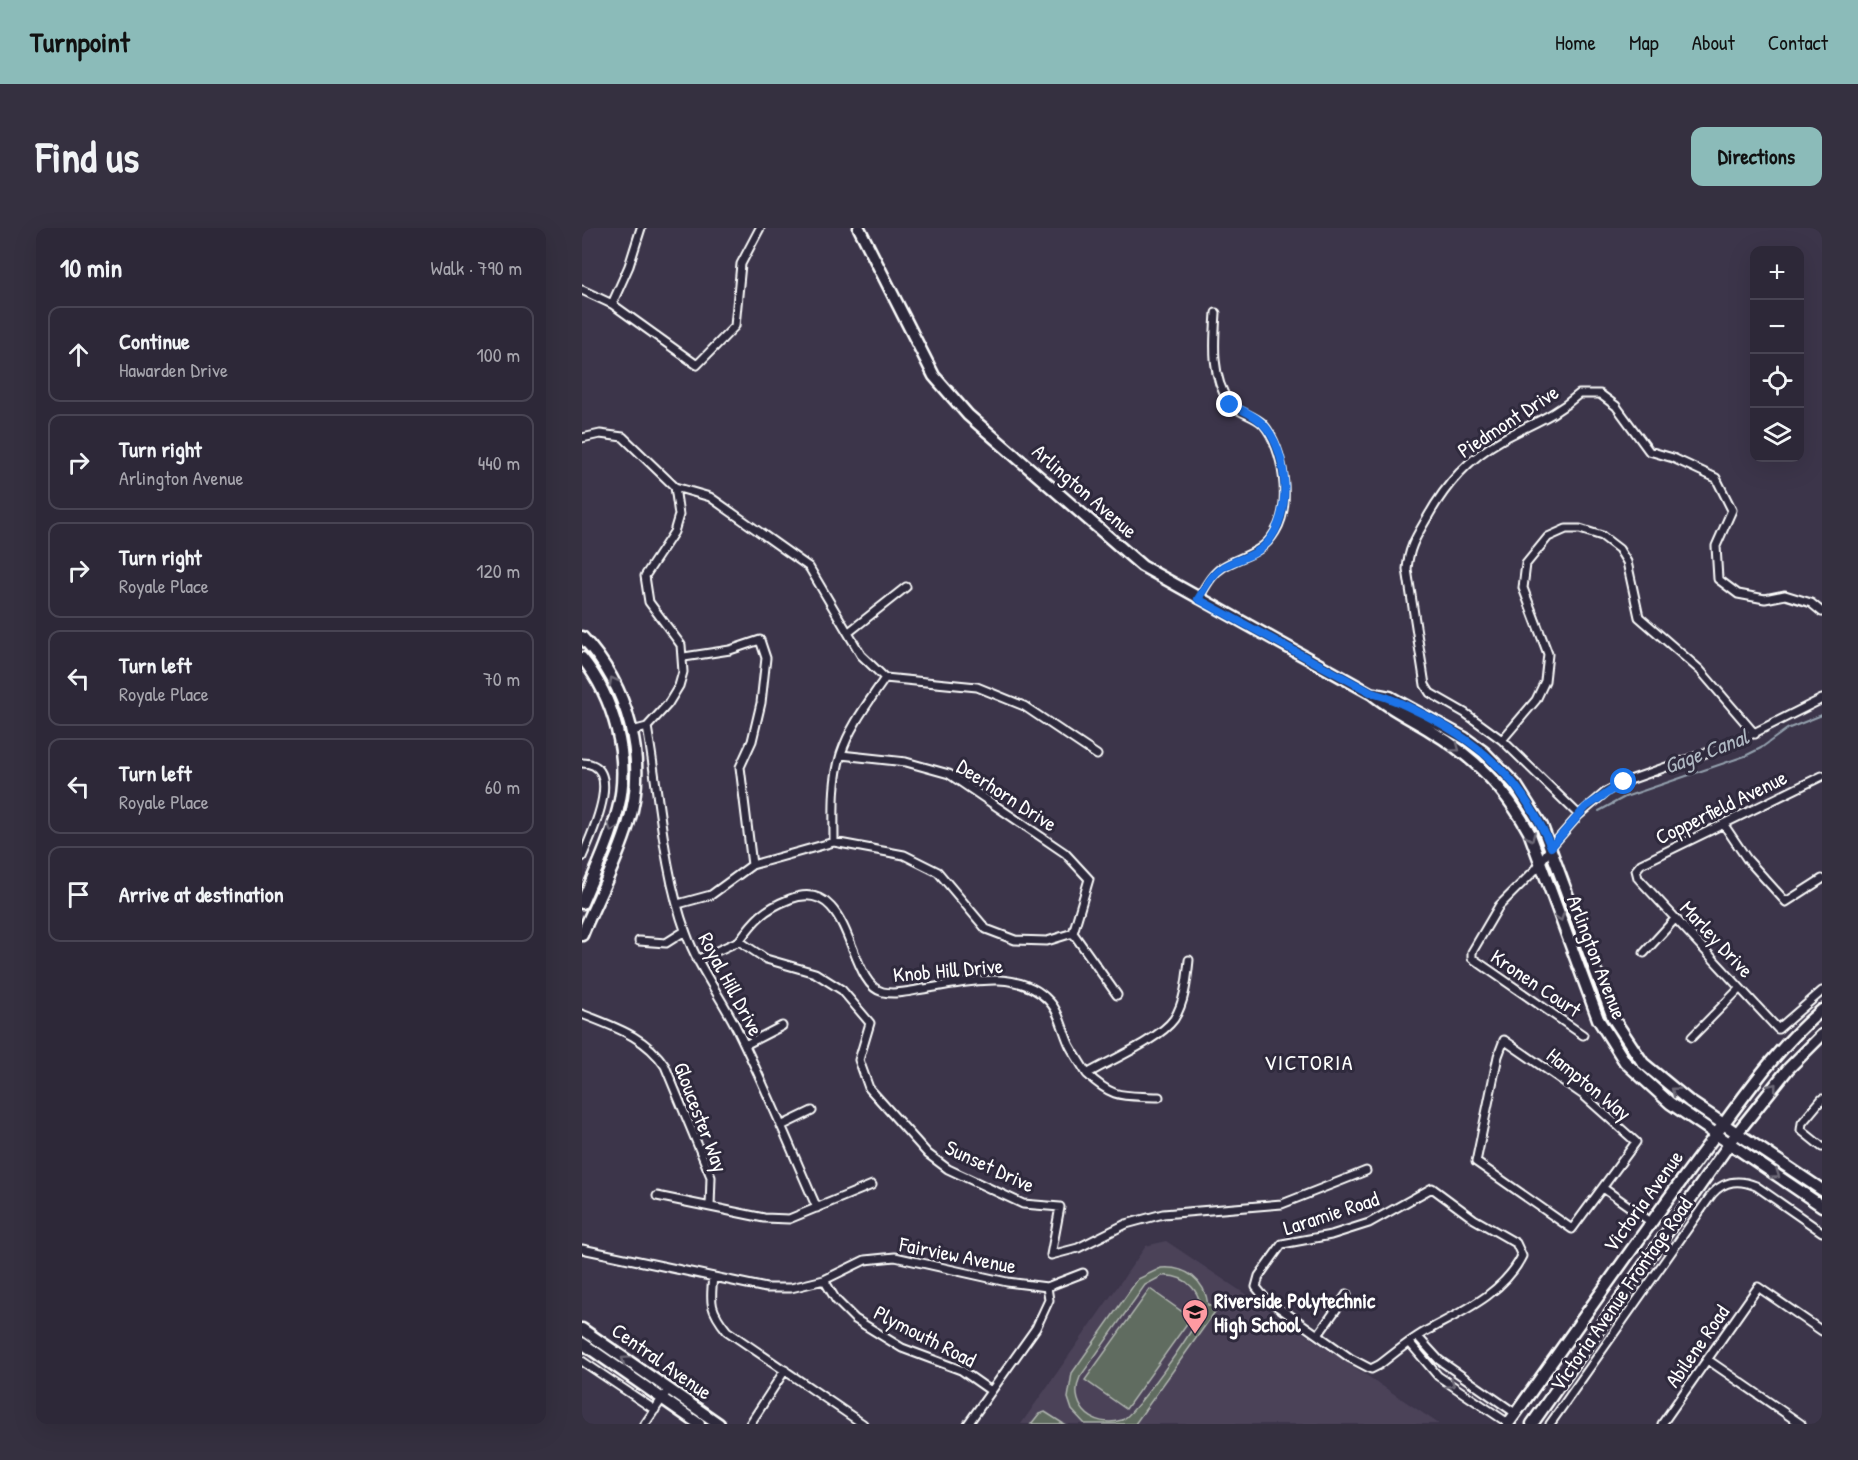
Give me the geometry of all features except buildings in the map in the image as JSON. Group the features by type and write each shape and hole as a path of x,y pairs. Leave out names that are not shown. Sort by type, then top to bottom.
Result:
{"main road":[{"name":"Arlington Avenue","path":"858,228 922,355 949,395 1142,566 1198,599 1372,693 1388,707 1453,745 1493,780 1519,812 1541,862 1598,1019 1625,1062 1654,1091 1822,1206"},
{"path":"582,637 616,685 632,730 635,789 628,824 582,935"},
{"path":"582,658 616,706 623,724 632,730"},
{"path":"582,903 613,826 620,797 622,758 614,720 603,690"},
{"name":"Arlington Avenue","path":"1372,693 1390,698 1448,727 1484,752 1516,785 1542,826 1551,847 1613,1018 1643,1063 1663,1082 1822,1190"},
{"path":"620,797 626,788 627,748 632,730"},
{"name":"Victoria Avenue","path":"1508,1424 1716,1134 1782,1049 1822,1010"},
{"name":"Victoria Avenue","path":"1532,1424 1729,1143 1788,1069 1822,1035"},
{"name":"Central Avenue","path":"582,1329 699,1424"},
{"name":"Central Avenue","path":"582,1343 665,1395 719,1424"}],"street":[{"path":"612,304 629,266 641,228"},
{"path":"582,290 612,304 697,365 735,326 741,264 760,228"},
{"path":"1198,599 1216,572 1224,566 1250,556 1266,545 1276,531 1284,493 1276,443 1262,423 1230,405 1215,363 1216,313"},
{"name":"Piedmont Drive","path":"1579,815 1502,740 1465,713 1430,693 1425,685 1407,569 1408,549 1442,492 1463,467 1503,439 1536,425 1563,408 1579,394 1600,394 1617,406 1649,451 1673,458 1716,478 1732,510 1716,546 1718,579 1738,594 1765,599 1785,595 1811,603 1822,612"},
{"path":"582,438 600,434 623,437 675,487 710,497 809,567 861,655 885,678 977,687 1024,706 1097,754"},
{"path":"632,730 647,727 673,697 679,686 684,657 681,645 649,602 646,592 646,574 674,532 679,515 675,487"},
{"path":"1502,740 1536,700 1545,681 1548,654 1523,588 1527,564 1548,537 1566,529 1580,529 1602,536 1619,549 1627,562 1639,617 1700,670 1755,734"},
{"path":"849,632 906,587"},
{"path":"684,657 730,650 760,640 766,658 752,741 740,767 752,865"},
{"path":"834,842 834,792 840,755 852,729 885,678"},
{"path":"1541,862 1579,815 1607,791 1624,782 1755,734 1794,711 1822,699"},
{"name":"Royal Hill Drive","path":"647,727 678,904 685,931 696,960 718,992 745,1045 817,1208"},
{"name":"Deerhorn Drive","path":"840,755 906,762 949,774 1065,853 1089,879 1072,933"},
{"path":"582,763 598,769 603,774 605,786 593,831 582,857"},
{"name":"Copperfield Avenue","path":"1636,870 1641,864 1822,776"},
{"path":"1724,825 1741,852 1786,902 1822,879"},
{"path":"678,904 711,895 752,865 834,842 904,855 938,872 986,929 1014,940 1047,941 1072,933 1117,995"},
{"name":"Kronen Court","path":"1541,862 1497,909 1472,952 1472,958 1583,1035"},
{"name":"Marley Drive","path":"1636,870 1638,878 1778,1029 1822,991"},
{"name":"Knob Hill Drive","path":"739,941 758,915 777,903 800,895 817,898 836,912 849,934 857,962 866,978 880,991 898,993 965,982 1011,980 1035,988 1051,1003 1070,1046 1087,1074"},
{"path":"1644,952 1675,919"},
{"path":"639,941 666,943 685,931"},
{"path":"696,960 739,941"},
{"name":"Sunset Drive","path":"739,941 766,959 815,973 842,990 858,1007 870,1023 859,1060 869,1088 928,1154 948,1168 1023,1204 1059,1208 1051,1255 1078,1248 1126,1224 1163,1214 1282,1204 1366,1171"},
{"path":"1159,1097 1106,1092 1087,1074 1157,1035 1174,1019 1186,984 1189,960"},
{"path":"1692,1037 1740,988"},
{"name":"Gloucester Way","path":"582,1014 642,1040 660,1059 711,1177 710,1206"},
{"path":"745,1045 782,1026"},
{"name":"Hampton Way","path":"1504,1040 1582,1094 1636,1142 1603,1188 1572,1229 1477,1164 1498,1056 1504,1040"},
{"path":"1822,1099 1802,1123 1801,1130 1822,1147"},
{"path":"781,1126 812,1111"},
{"name":"Victoria Avenue Frontage Road","path":"1550,1424 1712,1194 1722,1185 1744,1181 1756,1186 1822,1232"},
{"path":"657,1196 777,1220 800,1216 872,1185"},
{"name":"Laramie Road","path":"1432,1188 1474,1219 1515,1243 1522,1256 1515,1270 1475,1305 1418,1337 1371,1369 1318,1335 1264,1297 1256,1287 1259,1276 1282,1244 1331,1235 1369,1223 1432,1188"},
{"path":"1603,1188 1651,1222"},
{"name":"Fairview Avenue","path":"582,1249 766,1288 791,1288 824,1280 865,1260 895,1257 1007,1282 1047,1287 1083,1273"},
{"path":"713,1277 710,1303 716,1318 727,1330 863,1424"},
{"name":"Plymouth Road","path":"824,1280 836,1300 855,1319 902,1348 960,1370 991,1391"},
{"path":"968,1424 1036,1328 1049,1300 1047,1287"},
{"name":"Abilene Road","path":"1662,1424 1758,1287 1822,1331"},
{"path":"1318,1335 1347,1294"},
{"path":"1418,1337 1439,1360 1515,1413"},
{"path":"1410,1343 1438,1376 1508,1424"},
{"path":"1708,1360 1801,1424"},
{"path":"582,1361 655,1410"},
{"path":"750,1424 785,1370"},
{"path":"645,1424 665,1395"}],"shaded area":[{"name":"Riverside Polytechnic High School","path":"1166,1241 1439,1424 1021,1424 1146,1246"}],"green space":[{"path":"1161,1268 1186,1272 1193,1276 1203,1288 1208,1305 1217,1309 1135,1424 1085,1424 1072,1410 1068,1398 1072,1373 1138,1279","holes":["1162,1276 1170,1276 1186,1282 1196,1293 1200,1308 1194,1325 1163,1372 1129,1415 1122,1420 1112,1422 1092,1418 1081,1407 1078,1399 1077,1386 1080,1377 1145,1285"]},
{"path":"1150,1289 1191,1318 1126,1409 1085,1380"},
{"path":"1045,1412 1064,1424 1031,1424 1039,1414"}],"waterway":[{"name":"Gage Canal","path":"1599,811 1625,797 1745,756 1761,748 1787,729 1822,715"}],"place":[{"name":"Riverside Polytechnic High School","path":"1195,1335"}],"district":[{"name":"VICTORIA","path":"1309,1062"}],"route":[{"path":"1230,405 1246,411 1262,423 1276,443 1280,455 1284,493 1281,515 1276,531 1266,545 1250,556 1224,566 1216,572 1198,599 1372,693 1390,698 1465,738 1484,752 1516,785 1542,826 1551,847 1586,807 1607,791 1624,782"}]}
